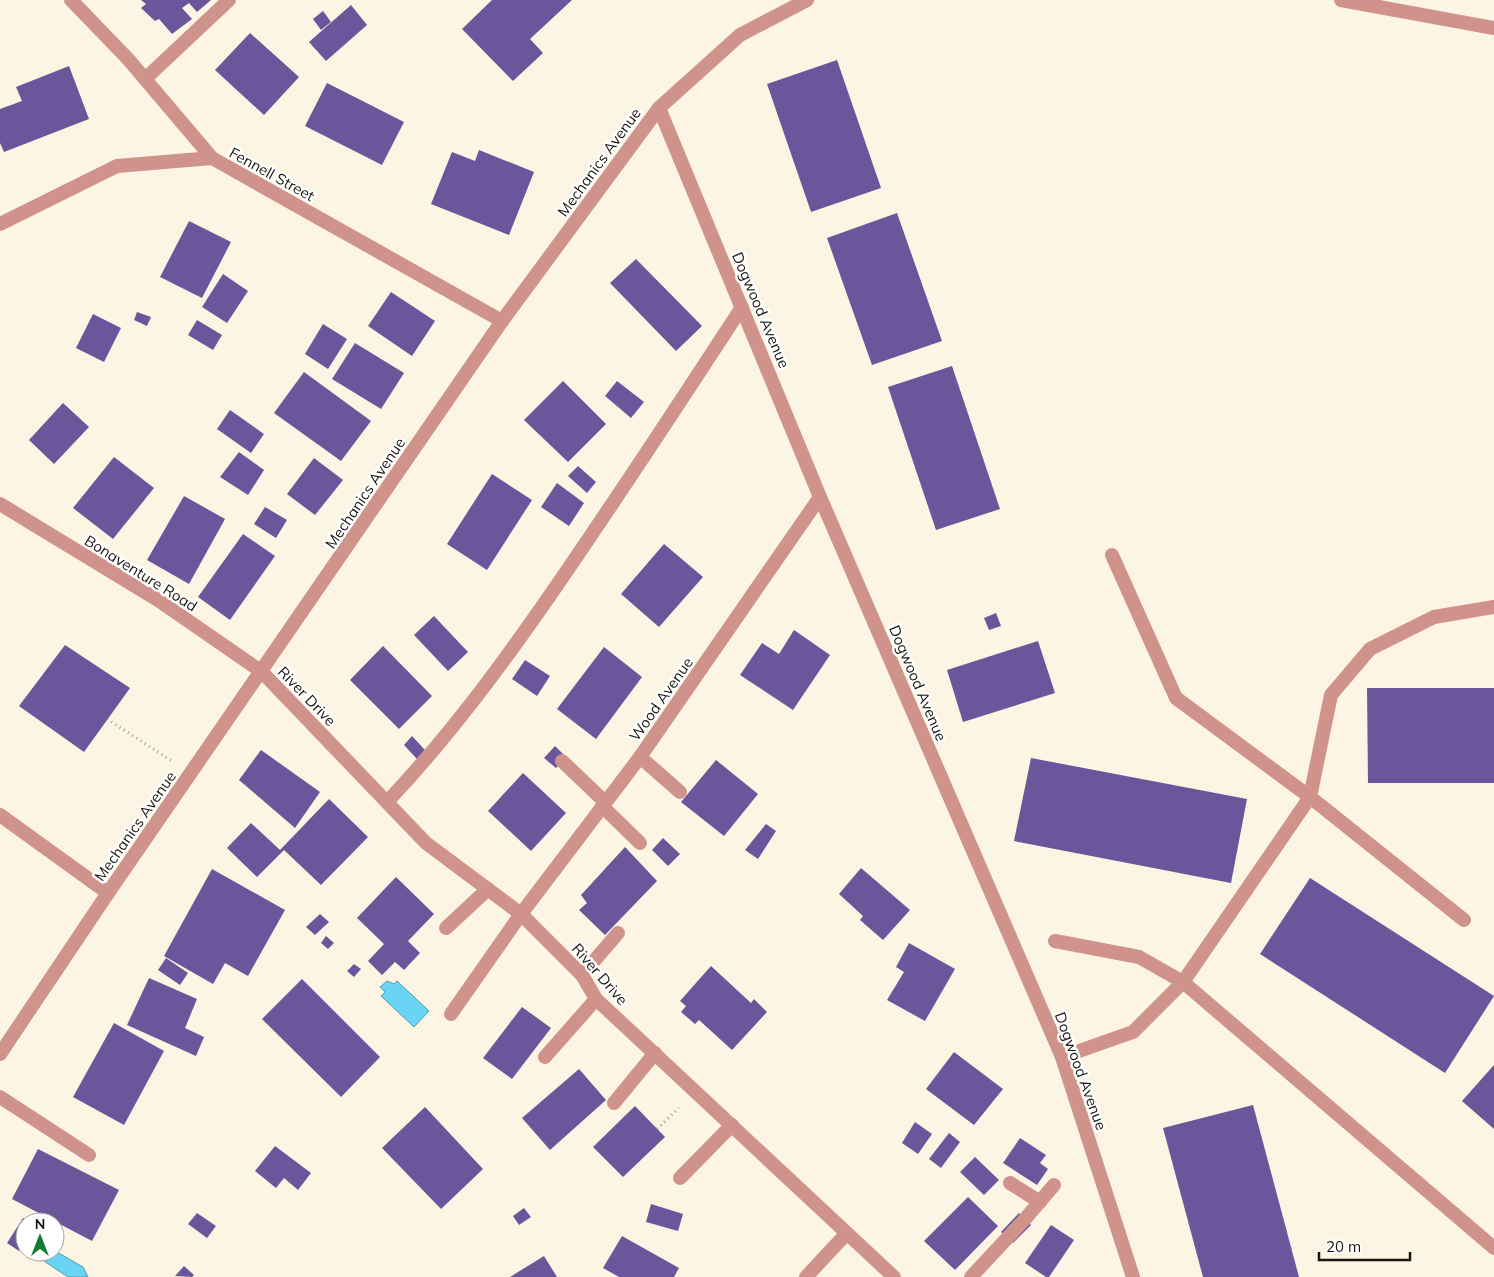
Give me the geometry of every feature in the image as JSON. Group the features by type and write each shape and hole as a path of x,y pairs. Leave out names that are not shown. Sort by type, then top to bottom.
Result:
{"street":[{"name":"Fennell Street","path":"71,0 145,79 212,158 502,321"},
{"path":"145,79 229,0"},
{"name":"Mechanics Avenue","path":"0,1054 108,893 502,321 658,108 740,35 807,0"},
{"path":"1341,0 1494,28"},
{"name":"Dogwood Avenue","path":"658,108 820,497 1062,1057 1133,1277"},
{"path":"0,224 117,166 212,158"},
{"path":"387,802 424,763 523,636 658,437 742,307"},
{"name":"Wood Avenue","path":"451,1014 521,914 640,757 820,497"},
{"name":"Bonaventure Road","path":"0,504 158,600 262,672"},
{"path":"1112,555 1176,698 1310,797 1464,920"},
{"path":"1062,1057 1132,1032 1183,982 1310,797 1331,695 1370,649 1434,617 1494,607"},
{"name":"River Drive","path":"262,672 426,843 521,914 582,974 596,999 894,1277"},
{"path":"640,757 680,792"},
{"path":"562,761 640,843"},
{"path":"0,815 108,893"},
{"path":"446,928 488,889"},
{"path":"582,974 618,933"},
{"path":"1055,941 1139,957 1183,982 1494,1248"},
{"path":"545,1057 596,999"},
{"path":"614,1103 655,1053"},
{"path":"0,1098 88,1155"},
{"path":"680,1178 732,1126"},
{"path":"1010,1183 1040,1202"},
{"path":"971,1277 1054,1185"},
{"path":"806,1277 847,1233"}],"path":[{"path":"107,720 191,774"},
{"path":"657,1129 696,1092"}],"water":[{"path":"387,981 394,984 397,981 429,1011 414,1027 381,996 385,992 380,987"},
{"path":"65,1257 83,1267 88,1277 68,1277 46,1262 65,1262"}],"building":[{"path":"141,0 211,0 197,12 189,3 182,8 192,19 172,34 159,19 155,21 141,8 146,4"},
{"path":"492,0 572,0 530,39 543,53 513,81 462,29"},
{"path":"351,5 367,25 326,61 309,42"},
{"path":"323,11 331,22 321,30 313,19"},
{"path":"250,33 299,77 264,115 215,70"},
{"path":"837,60 881,188 811,212 767,84"},
{"path":"69,66 89,119 4,152 0,143 0,109 22,101 16,87"},
{"path":"327,83 404,122 382,165 305,126"},
{"path":"479,150 534,172 509,235 431,204 452,152 475,161"},
{"path":"897,213 942,341 872,365 827,238"},
{"path":"189,221 231,242 202,298 160,277"},
{"path":"636,259 702,326 676,351 610,283"},
{"path":"223,274 248,291 227,323 202,307"},
{"path":"391,292 435,321 412,356 368,326"},
{"path":"137,312 151,317 147,326 134,320"},
{"path":"93,314 121,328 104,362 76,348"},
{"path":"197,320 222,335 213,350 188,335"},
{"path":"323,324 347,339 328,369 305,354"},
{"path":"355,343 404,373 381,409 332,379"},
{"path":"952,366 1000,509 936,530 888,387"},
{"path":"304,372 371,421 341,461 274,413"},
{"path":"563,381 606,424 568,462 524,420"},
{"path":"617,381 644,402 631,418 605,396"},
{"path":"63,403 89,427 54,464 29,440"},
{"path":"230,410 264,434 251,453 217,429"},
{"path":"239,452 264,470 248,495 220,477"},
{"path":"114,457 154,488 113,539 73,508"},
{"path":"314,458 343,480 315,515 287,494"},
{"path":"578,466 596,482 587,493 568,476"},
{"path":"492,474 532,500 487,570 447,544"},
{"path":"557,483 584,503 569,526 541,507"},
{"path":"184,496 225,519 189,584 147,560"},
{"path":"265,507 287,520 276,538 254,524"},
{"path":"243,534 275,556 230,620 198,597"},
{"path":"664,544 703,577 659,627 621,594"},
{"path":"996,613 1001,626 989,630 984,618"},
{"path":"434,616 468,652 448,671 414,635"},
{"path":"794,630 830,655 793,710 740,675 762,643 779,654"},
{"path":"1038,641 1055,693 963,722 947,670"},
{"path":"65,645 130,688 84,752 19,706"},
{"path":"383,646 432,696 399,729 350,680"},
{"path":"604,647 642,677 596,739 557,709"},
{"path":"525,660 550,676 537,696 512,679"},
{"path":"1367,688 1494,688 1494,783 1368,783"},
{"path":"412,736 425,750 417,759 404,745"},
{"path":"555,746 566,757 556,768 544,758"},
{"path":"261,750 320,792 295,828 239,780"},
{"path":"1031,758 1247,799 1231,883 1014,841"},
{"path":"716,760 758,794 724,836 681,802"},
{"path":"523,773 566,813 531,851 488,811"},
{"path":"329,799 368,837 321,885 284,850 257,877 227,848 251,823 280,850"},
{"path":"766,824 776,831 758,859 745,850"},
{"path":"663,838 680,854 668,866 652,850"},
{"path":"625,847 657,881 605,935 579,910 587,903 581,895"},
{"path":"861,868 910,910 883,940 860,920 863,916 839,894"},
{"path":"212,869 285,910 248,976 225,963 213,984 164,956"},
{"path":"396,877 434,914 408,941 420,953 404,970 395,962 382,975 368,961 384,944 357,918"},
{"path":"1310,878 1494,996 1445,1073 1260,954"},
{"path":"320,914 329,922 315,935 306,927"},
{"path":"326,936 334,943 328,949 321,943"},
{"path":"909,943 955,969 925,1021 887,1000 904,972 896,967"},
{"path":"166,958 188,973 180,985 158,970"},
{"path":"354,964 361,969 354,977 347,971"},
{"path":"711,966 751,1003 754,999 767,1012 732,1050 699,1020 695,1024 681,1012 686,1006 680,1001"},
{"path":"149,978 197,999 185,1028 204,1037 196,1056 127,1025"},
{"path":"302,979 380,1057 341,1097 262,1019"},
{"path":"522,1007 551,1028 512,1079 483,1058"},
{"path":"114,1023 164,1051 124,1125 73,1097"},
{"path":"954,1052 1003,1089 974,1125 926,1089"},
{"path":"1494,1065 1494,1129 1462,1101"},
{"path":"579,1069 606,1100 550,1150 522,1118"},
{"path":"1253,1105 1299,1277 1203,1277 1163,1128"},
{"path":"635,1106 665,1137 623,1177 593,1147"},
{"path":"425,1107 483,1169 441,1209 382,1148"},
{"path":"915,1122 932,1134 918,1154 902,1143"},
{"path":"949,1133 960,1142 941,1168 929,1159"},
{"path":"1020,1138 1046,1155 1040,1163 1048,1169 1037,1185 1003,1163"},
{"path":"275,1146 311,1173 298,1190 284,1178 276,1188 255,1171"},
{"path":"38,1149 119,1190 92,1241 65,1227 65,1212 37,1212 12,1199"},
{"path":"975,1157 999,1180 984,1195 960,1172"},
{"path":"968,1197 998,1226 955,1270 924,1241"},
{"path":"651,1204 683,1214 678,1231 646,1222"},
{"path":"524,1208 531,1217 519,1225 513,1216"},
{"path":"197,1213 216,1226 207,1238 188,1224"},
{"path":"1019,1213 1031,1225 1013,1243 1001,1232"},
{"path":"1051,1225 1074,1240 1049,1277 1046,1277 1025,1263"},
{"path":"15,1230 15,1248 7,1243"},
{"path":"622,1236 679,1268 674,1277 619,1277 603,1268"},
{"path":"544,1256 557,1277 510,1277"},
{"path":"184,1266 194,1275 192,1277 175,1276"}]}
